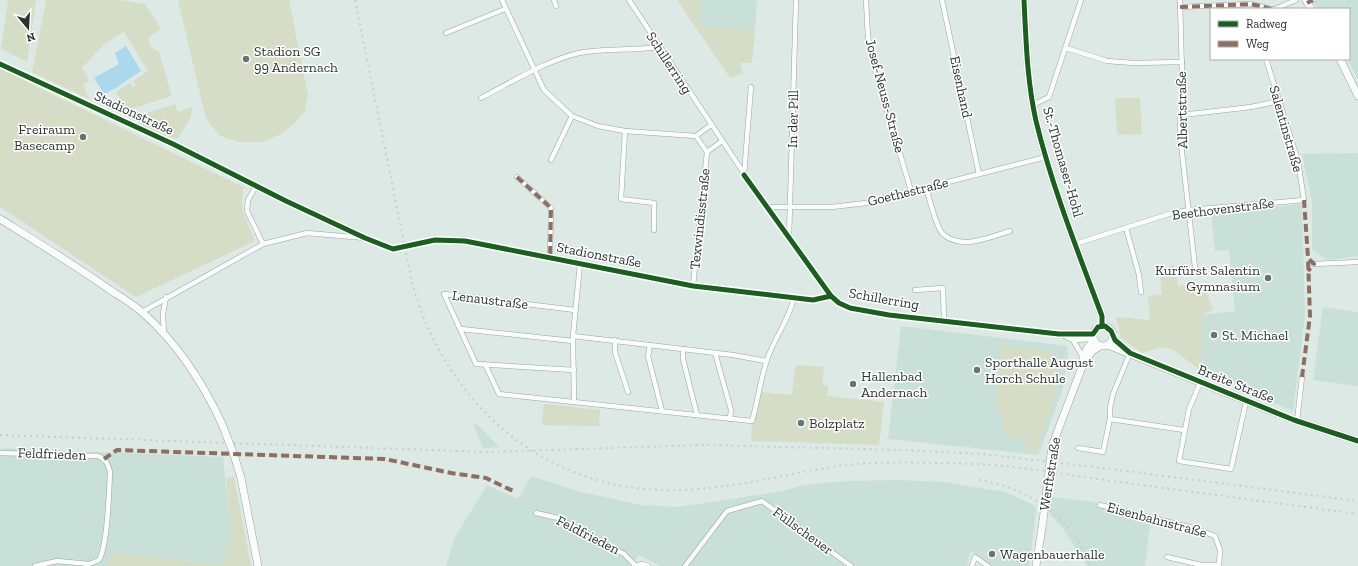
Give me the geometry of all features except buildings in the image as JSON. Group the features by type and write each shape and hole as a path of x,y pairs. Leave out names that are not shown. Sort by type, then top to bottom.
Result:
{"street":[{"path":"502,0 544,90 572,116 598,126 625,131 696,136 712,125"},
{"path":"554,0 556,6"},
{"name":"Schillerring","path":"628,0 766,207 830,296 839,303 850,308 896,316 1059,334 1095,340"},
{"name":"In der Pill","path":"789,238 796,0"},
{"name":"Josef-Neuss-Straße","path":"866,0 868,37 876,73 911,191"},
{"name":"Eisenhand","path":"942,0 979,174"},
{"name":"St.-Thomaser-Hohl","path":"1024,0 1026,55 1033,105 1046,158 1075,244 1102,316 1102,326"},
{"path":"1033,105 1049,97 1081,0"},
{"name":"Albertstraße","path":"1180,0 1182,62 1182,115 1180,119 1180,135 1195,267"},
{"path":"1278,8 1296,0"},
{"path":"1180,7 1251,4 1268,8"},
{"path":"446,34 505,9"},
{"path":"481,98 534,71 577,54 601,50 659,48"},
{"path":"1066,48 1107,61 1134,64 1182,62"},
{"name":"Salentinstraße","path":"1266,60 1271,80 1280,101 1298,161 1304,200"},
{"path":"1340,60 1358,96"},
{"name":"Stadionstraße","path":"0,64 173,144 256,186 248,200 247,211 262,244"},
{"path":"744,175 751,87"},
{"path":"1182,115 1251,107 1280,101"},
{"path":"551,160 572,116"},
{"path":"625,131 621,199 654,204 654,230"},
{"path":"696,136 707,152 722,141"},
{"name":"Texwindisstraße","path":"694,286 707,152"},
{"name":"Goethestraße","path":"766,207 832,207 866,203 1046,158"},
{"name":"Stadionstraße","path":"517,177 552,208 550,258"},
{"path":"926,188 939,229 944,235 962,242 975,241 1010,231"},
{"name":"Beethovenstraße","path":"1075,244 1189,210 1304,200"},
{"path":"0,219 88,274 142,312 164,335 204,388 222,424 241,478 258,566"},
{"path":"1126,228 1139,275 1141,292"},
{"name":"Stadionstraße","path":"142,312 166,297 262,244 307,233 365,238 393,249 435,240 465,241 694,286 813,300 830,296"},
{"path":"1314,264 1358,262"},
{"path":"580,264 573,338 574,402 752,421 766,361 778,332 791,312 794,298"},
{"name":"Schillerring","path":"915,290 943,288 944,321"},
{"name":"Lenaustraße","path":"574,402 499,394 485,364 476,364 444,294 575,310"},
{"path":"164,335 163,314 166,297"},
{"path":"1082,367 1083,357 1088,347 1095,340 1095,330 1102,326 1108,328 1112,337 1108,344 1095,340"},
{"path":"461,329 615,340 766,361"},
{"name":"Schillerring","path":"1059,334 1073,340 1095,340"},
{"name":"Breite Straße","path":"1112,337 1129,356"},
{"path":"615,340 615,352 628,392"},
{"path":"1073,340 1083,357"},
{"name":"Werftstraße","path":"1036,566 1052,446 1082,367 1092,351 1095,340"},
{"name":"Breite Straße","path":"1108,344 1129,356 1246,402 1358,441"},
{"path":"650,345 648,356 662,411"},
{"path":"683,349 683,358 698,415"},
{"path":"715,353 731,410 730,419"},
{"path":"1078,448 1103,452 1110,419 1110,408 1113,394 1129,356"},
{"path":"485,364 574,370"},
{"path":"1297,421 1302,377"},
{"path":"1200,383 1189,409 1179,461 1231,470 1246,402"},
{"path":"1110,419 1184,430"},
{"name":"Feldfrieden","path":"0,453 90,455 104,459 108,465 110,472 104,540 102,555 99,560 89,564 57,561 35,566"},
{"name":"Füllscheuer","path":"685,566 727,511 762,501 851,566"},
{"name":"Eisenbahnstraße","path":"1100,505 1193,528 1215,536 1220,550 1219,565"},
{"name":"Feldfrieden","path":"536,513 558,518 624,554 634,565"},
{"path":"972,566 975,557 988,566"},
{"path":"1167,557 1201,565 1219,565"},
{"path":"634,565 642,564 648,566"}],"shaded area":[{"path":"8,0 36,0 27,62 1,49"},
{"path":"46,0 118,0 145,4 161,29 148,38 151,47 159,52 172,96 131,109 116,103 120,98 116,92 130,83 133,87 136,85 133,81 148,71 124,32 104,44 82,68 89,81 83,85 89,99 32,72"},
{"name":"Stadion SG 99 Andernach","path":"178,0 289,0 308,95 305,111 295,123 281,134 262,142 239,142 220,136 206,119"},
{"path":"677,0 701,0 700,22 704,27 755,30 752,63 740,63 743,73 730,78"},
{"path":"701,0 757,0 755,30 704,27 700,22"},
{"path":"1312,0 1358,0 1358,80 1348,60 1350,60 1350,8 1317,8"},
{"path":"0,67 29,83 243,187 242,210 255,241 136,297 0,207"},
{"path":"1115,98 1140,98 1142,134 1117,135"},
{"path":"175,104 178,112 192,107 191,117 178,138 175,139 137,125 145,122 143,114"},
{"path":"1358,153 1358,256 1327,260 1312,250 1312,201 1302,154"},
{"path":"1302,204 1305,317 1293,411 1202,371 1202,315 1235,311 1229,250 1215,251 1211,213"},
{"path":"1174,265 1178,286 1203,283 1213,310 1202,315 1202,371 1172,349 1161,347 1142,353 1121,338 1116,317 1150,320 1148,296 1162,294 1159,269"},
{"path":"1323,307 1358,312 1358,386 1313,380"},
{"path":"901,326 1067,346 1068,353 1062,392 1038,455 888,439"},
{"path":"1001,346 1050,351 1050,355 1062,359 1057,389 1036,454 1028,452 1028,441 1001,435 1003,416 995,407"},
{"path":"798,365 824,367 822,385 828,386 827,396 884,402 879,445 751,441 752,421 760,392 792,395 795,368"},
{"path":"544,404 600,410 599,426 542,425"},
{"path":"473,423 478,425 499,447 483,448"},
{"path":"0,448 223,457 232,541 222,564 110,553 108,566 0,566"},
{"path":"531,476 581,492 641,505 678,507 783,491 804,485 847,481 898,480 943,482 1005,492 1036,506 1029,566 991,566 971,551 967,566 660,566 639,555 631,566 446,566 455,537 487,485 518,499"},
{"path":"234,477 251,566 108,566 110,553 222,564 232,541 226,478"},
{"path":"1052,497 1094,502 1151,517 1145,566 1087,566 1062,527 1049,514"}],"water":[{"path":"126,46 141,71 104,94 94,78 119,64 115,53"}],"railway":[{"path":"355,0 412,282 427,324 447,363 472,398 502,428 536,453 574,472 616,485 661,490 683,490 728,486 855,464 907,462 976,464 1027,469 1358,514"},
{"path":"0,435 488,452 705,445 902,450 982,454 1358,501"},
{"path":"979,480 1015,490 1046,508 1060,519 1072,533 1090,566"}],"marked path":[{"path":"1307,3 1313,0"},
{"path":"1180,7 1251,4 1268,8"},
{"path":"517,177 551,208 550,258"},
{"path":"1304,200 1308,258 1314,264 1308,271"},
{"path":"1302,377 1310,316 1308,258"},
{"path":"104,459 117,450 385,459 451,473 486,478 513,491"}],"cycle path":[{"path":"1024,0 1029,76 1036,121 1042,146 1058,195 1102,316 1102,326"},
{"path":"0,64 173,144 286,201 365,238 393,249 435,240 465,241 693,286 813,300 831,296"},
{"path":"744,175 831,296 839,303 850,308 889,315 1059,334 1093,334 1098,327 1105,326 1111,331 1115,340 1130,353 1294,420 1358,441"}],"place":[{"name":"Stadion SG 99 Andernach","path":"246,59"},
{"name":"Freiraum Basecamp","path":"83,137"},
{"name":"Kurfürst Salentin Gymnasium","path":"1268,278"},
{"name":"St. Michael","path":"1214,335"},
{"name":"Sporthalle August Horch Schule","path":"977,370"},
{"name":"Hallenbad Andernach","path":"853,384"},
{"name":"Bolzplatz","path":"801,423"},
{"name":"Wagenbauerhalle","path":"992,554"}]}
